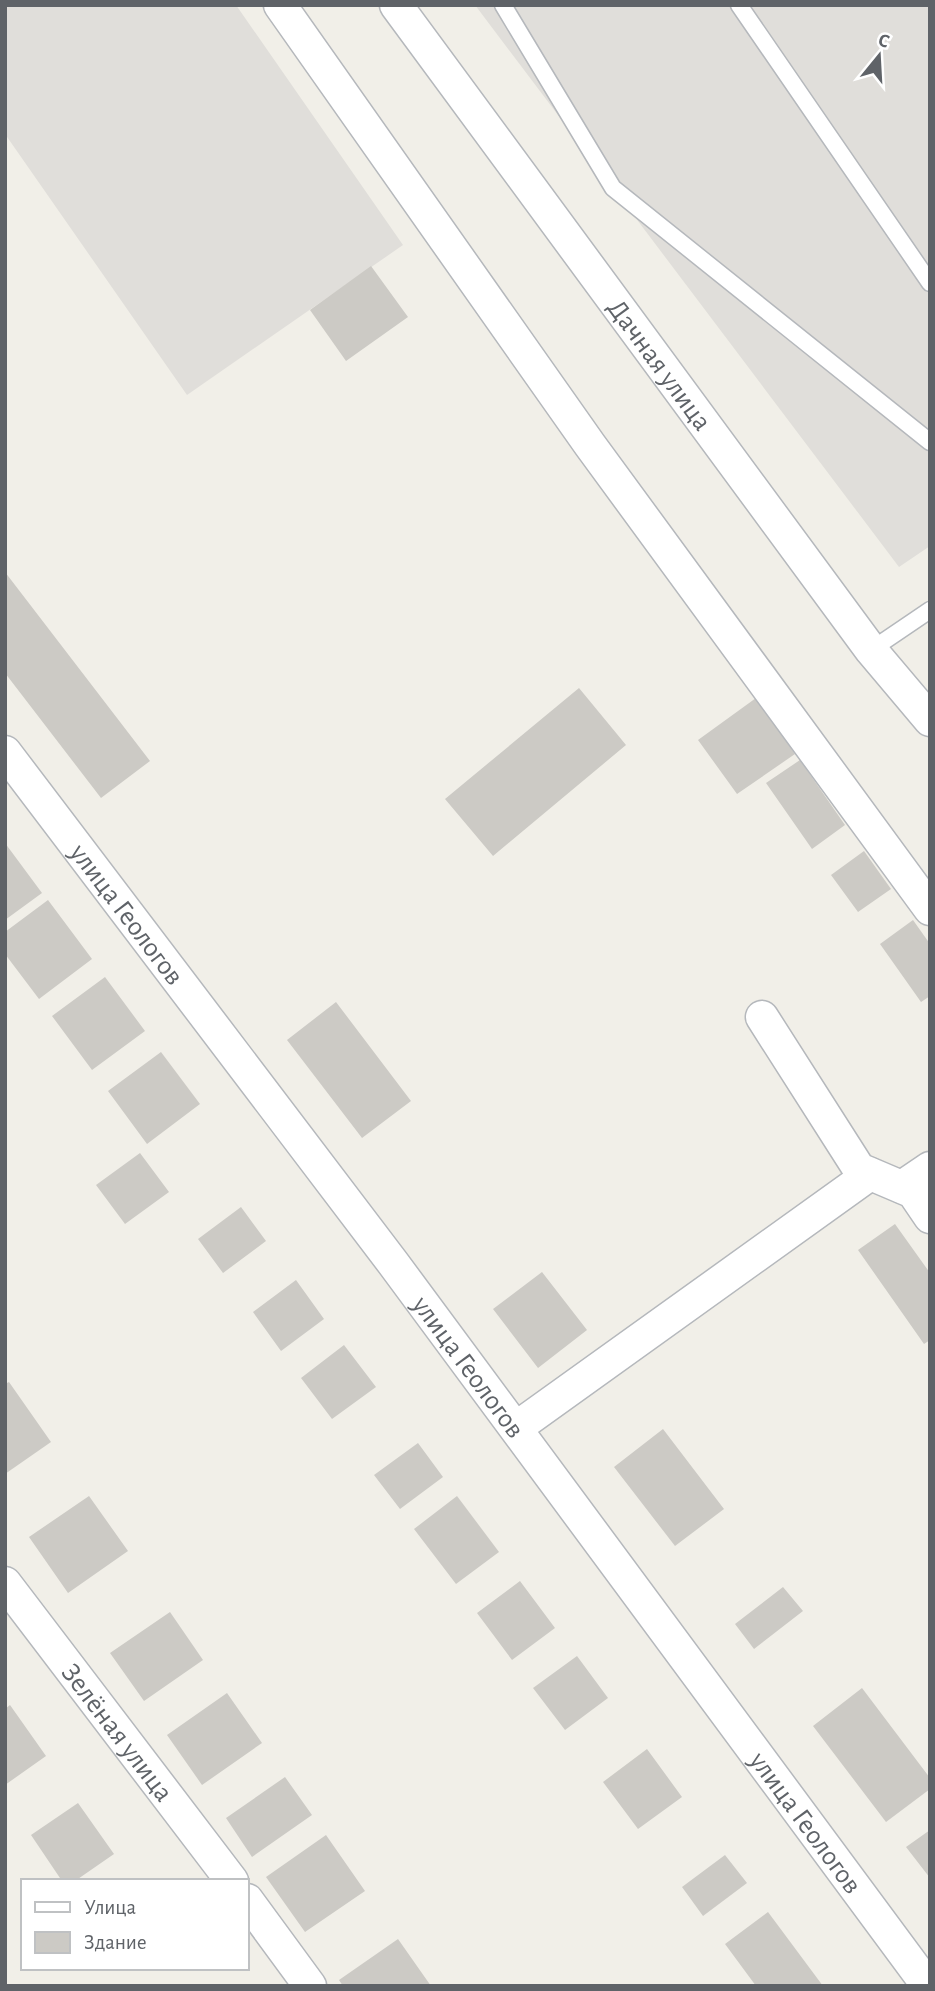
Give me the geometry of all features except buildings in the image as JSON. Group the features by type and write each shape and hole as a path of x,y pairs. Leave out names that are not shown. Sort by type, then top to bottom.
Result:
{"street":[{"path":"280,5 590,445 930,909"},
{"name":"Дачная улица","path":"396,5 871,650 930,720"},
{"name":"улица Геологов","path":"5,752 385,1252 928,1986"},
{"path":"762,1017 859,1169 913,1192 930,1217"},
{"path":"902,1187 930,1168"},
{"path":"516,1428 870,1174"},
{"name":"Зелёная улица","path":"5,1583 230,1879"},
{"path":"248,1901 310,1986"}],"lane":[{"path":"503,5 613,188 930,442"},
{"path":"739,5 930,283"},
{"path":"871,650 930,610"}],"shaded area":[{"path":"5,5 236,5 403,245 187,395 5,134"},
{"path":"475,5 930,5 930,546 899,567"}]}
